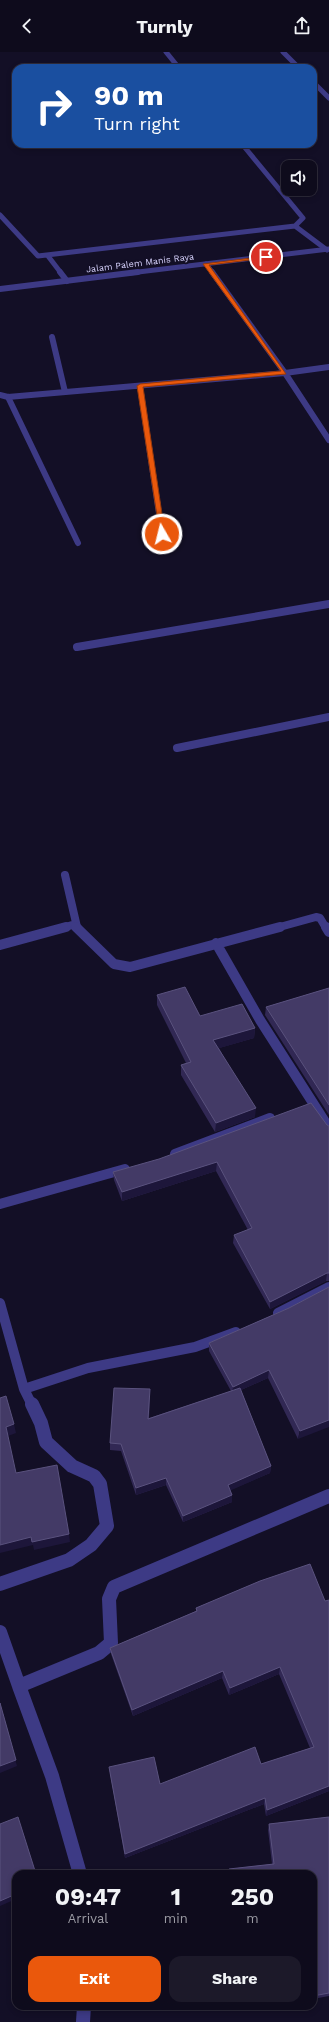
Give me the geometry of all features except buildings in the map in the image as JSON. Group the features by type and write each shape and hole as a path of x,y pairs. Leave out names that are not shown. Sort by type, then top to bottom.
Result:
{"street":[{"path":"166,52 176,64"},
{"path":"283,52 295,64"},
{"path":"317,86 329,98"},
{"path":"0,215 38,256 295,226 303,218 245,148"},
{"path":"295,226 328,250"},
{"name":"Jalam Palem Manis Raya","path":"0,288 328,250"},
{"path":"48,256 67,281"},
{"path":"206,264 284,373 329,440"},
{"path":"52,337 65,392"},
{"path":"0,395 8,396 140,386 284,373 329,367"},
{"path":"140,386 162,534"},
{"path":"8,396 78,543"},
{"path":"77,648 329,604"},
{"path":"177,748 329,717"},
{"path":"65,875 77,927"},
{"path":"0,945 69,925 77,927 114,964 122,967 130,967 316,917 320,918 329,932"},
{"path":"216,943 309,1104 329,1128"},
{"path":"164,1158 277,1116"},
{"path":"0,1204 134,1167"},
{"path":"264,1319 329,1287"},
{"path":"0,1302 24,1389 41,1423 46,1442 72,1466 94,1476 100,1484 107,1526 91,1545 69,1560 0,1584"},
{"path":"24,1389 88,1368 195,1346 243,1328"},
{"path":"19,1686 99,1653 111,1643 109,1599 114,1587 329,1496"},
{"path":"0,1632 52,1776 79,1870"},
{"path":"84,2010 84,2022"}],"route":[{"path":"162,534 140,386 284,373 206,264 266,257"}]}
